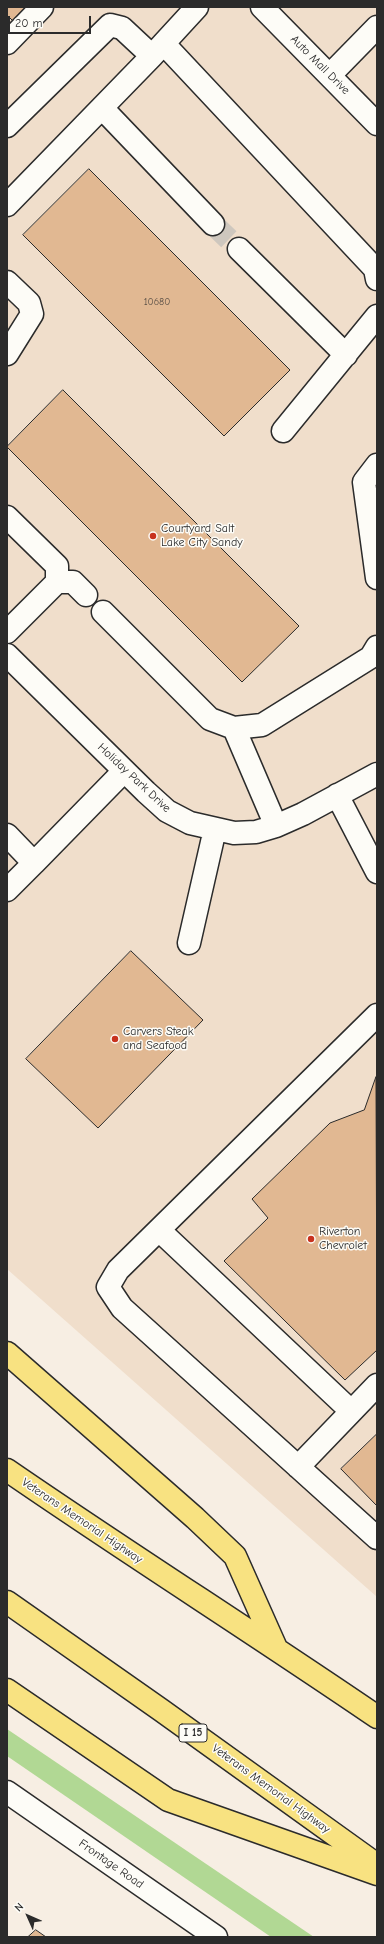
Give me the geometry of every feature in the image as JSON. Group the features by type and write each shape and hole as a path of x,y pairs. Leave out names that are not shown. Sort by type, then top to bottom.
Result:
{"highway":[{"path":"7,1353 235,1556 276,1648"},
{"name":"Veterans Memorial Highway","path":"7,1470 98,1533 276,1648 377,1717"},
{"name":"Veterans Memorial Highway","path":"7,1602 162,1710 377,1865"},
{"path":"7,1690 168,1800 377,1874"}],"street":[{"path":"7,43 42,7"},
{"path":"7,205 158,50 197,7"},
{"name":"Auto Mall Drive","path":"262,7 377,124"},
{"path":"7,126 110,25 122,28 158,50 376,272"},
{"path":"330,75 377,27"},
{"path":"102,108 213,224"},
{"path":"239,249 346,355"},
{"path":"7,282 29,303 32,314 7,354"},
{"path":"284,431 377,316"},
{"path":"377,465 364,482 377,578"},
{"path":"7,517 57,566 57,582 7,632"},
{"path":"57,582 73,582 86,595"},
{"path":"103,612 210,719 234,728 262,725 370,657 377,647"},
{"name":"Holiday Park Drive","path":"7,655 124,771 167,811 190,823 234,833 256,832 276,826 377,774"},
{"path":"234,728 276,826"},
{"path":"7,890 124,771"},
{"path":"337,795 377,872"},
{"path":"189,943 215,829"},
{"path":"7,835 34,863"},
{"path":"377,1015 118,1270 108,1287 122,1308 377,1538"},
{"path":"159,1230 351,1411"},
{"path":"298,1467 377,1384"},
{"name":"Frontage Road","path":"7,1792 216,1937"}],"shaded area":[{"path":"7,7 377,7 377,1597 7,1269"}],"green space":[{"path":"7,1729 314,1937 271,1937 7,1756"}],"building":[{"path":"7,7 36,7 17,25 7,15"},
{"path":"89,169 290,370 224,436 23,235"},
{"name":"Courtyard Salt Lake City Sandy","path":"63,390 299,626 242,682 7,447"},
{"name":"Carvers Steak and Seafood","path":"131,951 203,1020 98,1128 26,1059"},
{"name":"Riverton Chevrolet","path":"376,1077 377,1350 345,1380 224,1261 268,1218 252,1199 330,1123 364,1110"},
{"path":"377,1434 377,1506 341,1469"},
{"path":"36,1930 46,1937 28,1937"}],"tunnel":[{"path":"213,224 239,249"}],"place":[{"name":"Courtyard Salt Lake City Sandy","path":"153,536"},
{"name":"Carvers Steak and Seafood","path":"115,1039"},
{"name":"Riverton Chevrolet","path":"311,1239"}]}
